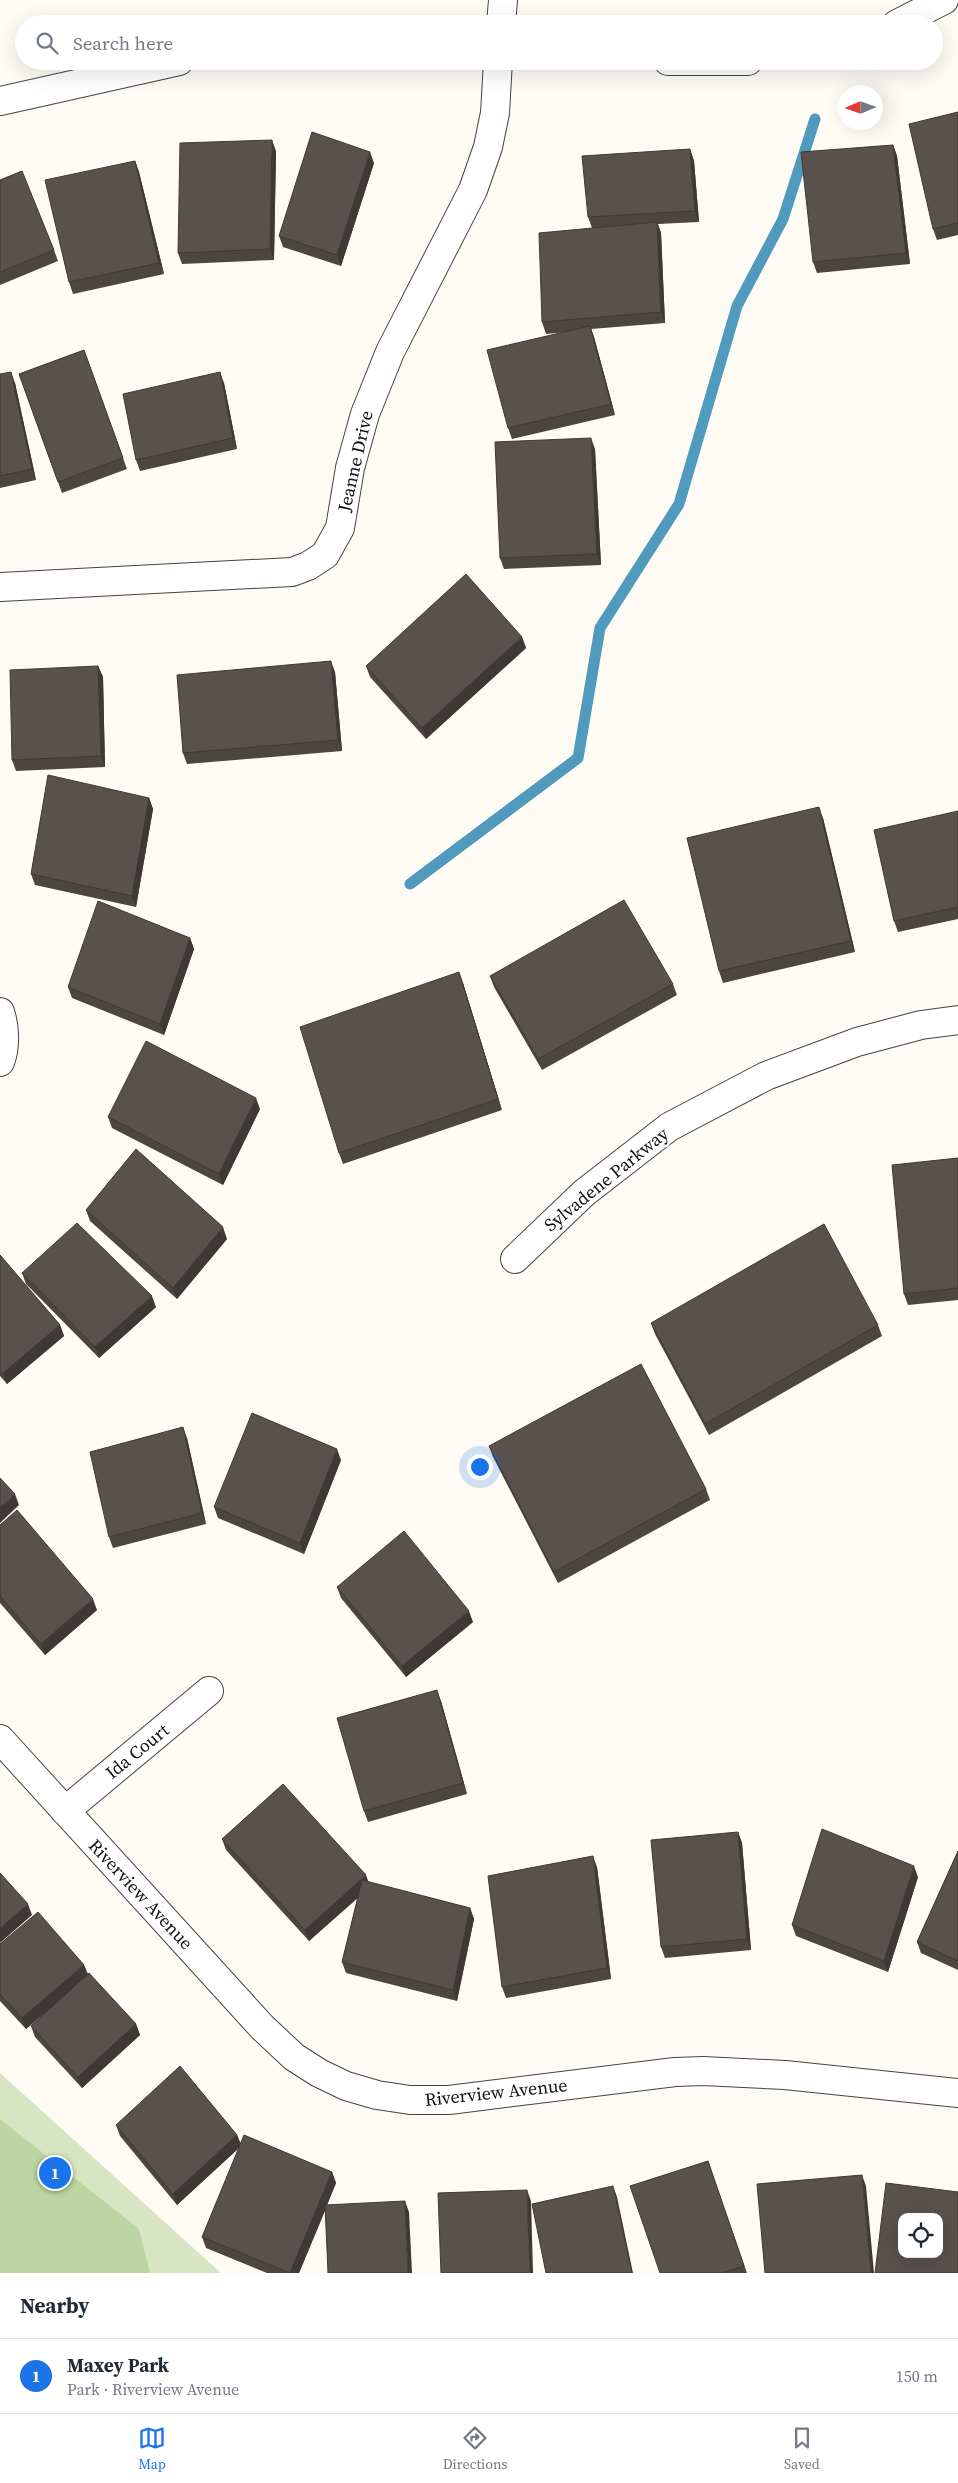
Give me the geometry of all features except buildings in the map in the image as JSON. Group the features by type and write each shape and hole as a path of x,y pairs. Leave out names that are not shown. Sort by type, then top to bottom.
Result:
{"street":[{"path":"502,15 503,0"},
{"path":"915,15 944,0"},
{"path":"0,101 139,70"},
{"name":"Jeanne Drive","path":"0,587 292,572 308,566 324,555 340,528 350,468 365,414 390,352 473,190 488,147 494,113 497,70"},
{"path":"0,1012 3,1020 4,1052 0,1062"},
{"name":"Sylvadene Parkway","path":"515,1259 584,1193 669,1127 766,1076 857,1042 921,1025 958,1020"},
{"name":"Ida Court","path":"65,1811 209,1691"},
{"name":"Riverview Avenue","path":"0,1740 262,2027 294,2057 319,2073 346,2086 376,2095 410,2100 449,2100 675,2072 729,2070 958,2093"}],"green space":[{"path":"0,2073 221,2273 0,2273"},
{"path":"0,2119 139,2229 150,2273 0,2273"}],"waterway":[{"path":"410,884 578,758 600,628 679,504 737,306 783,219 815,119"}],"place":[{"name":"Maxey Park","path":"55,2173"}]}
